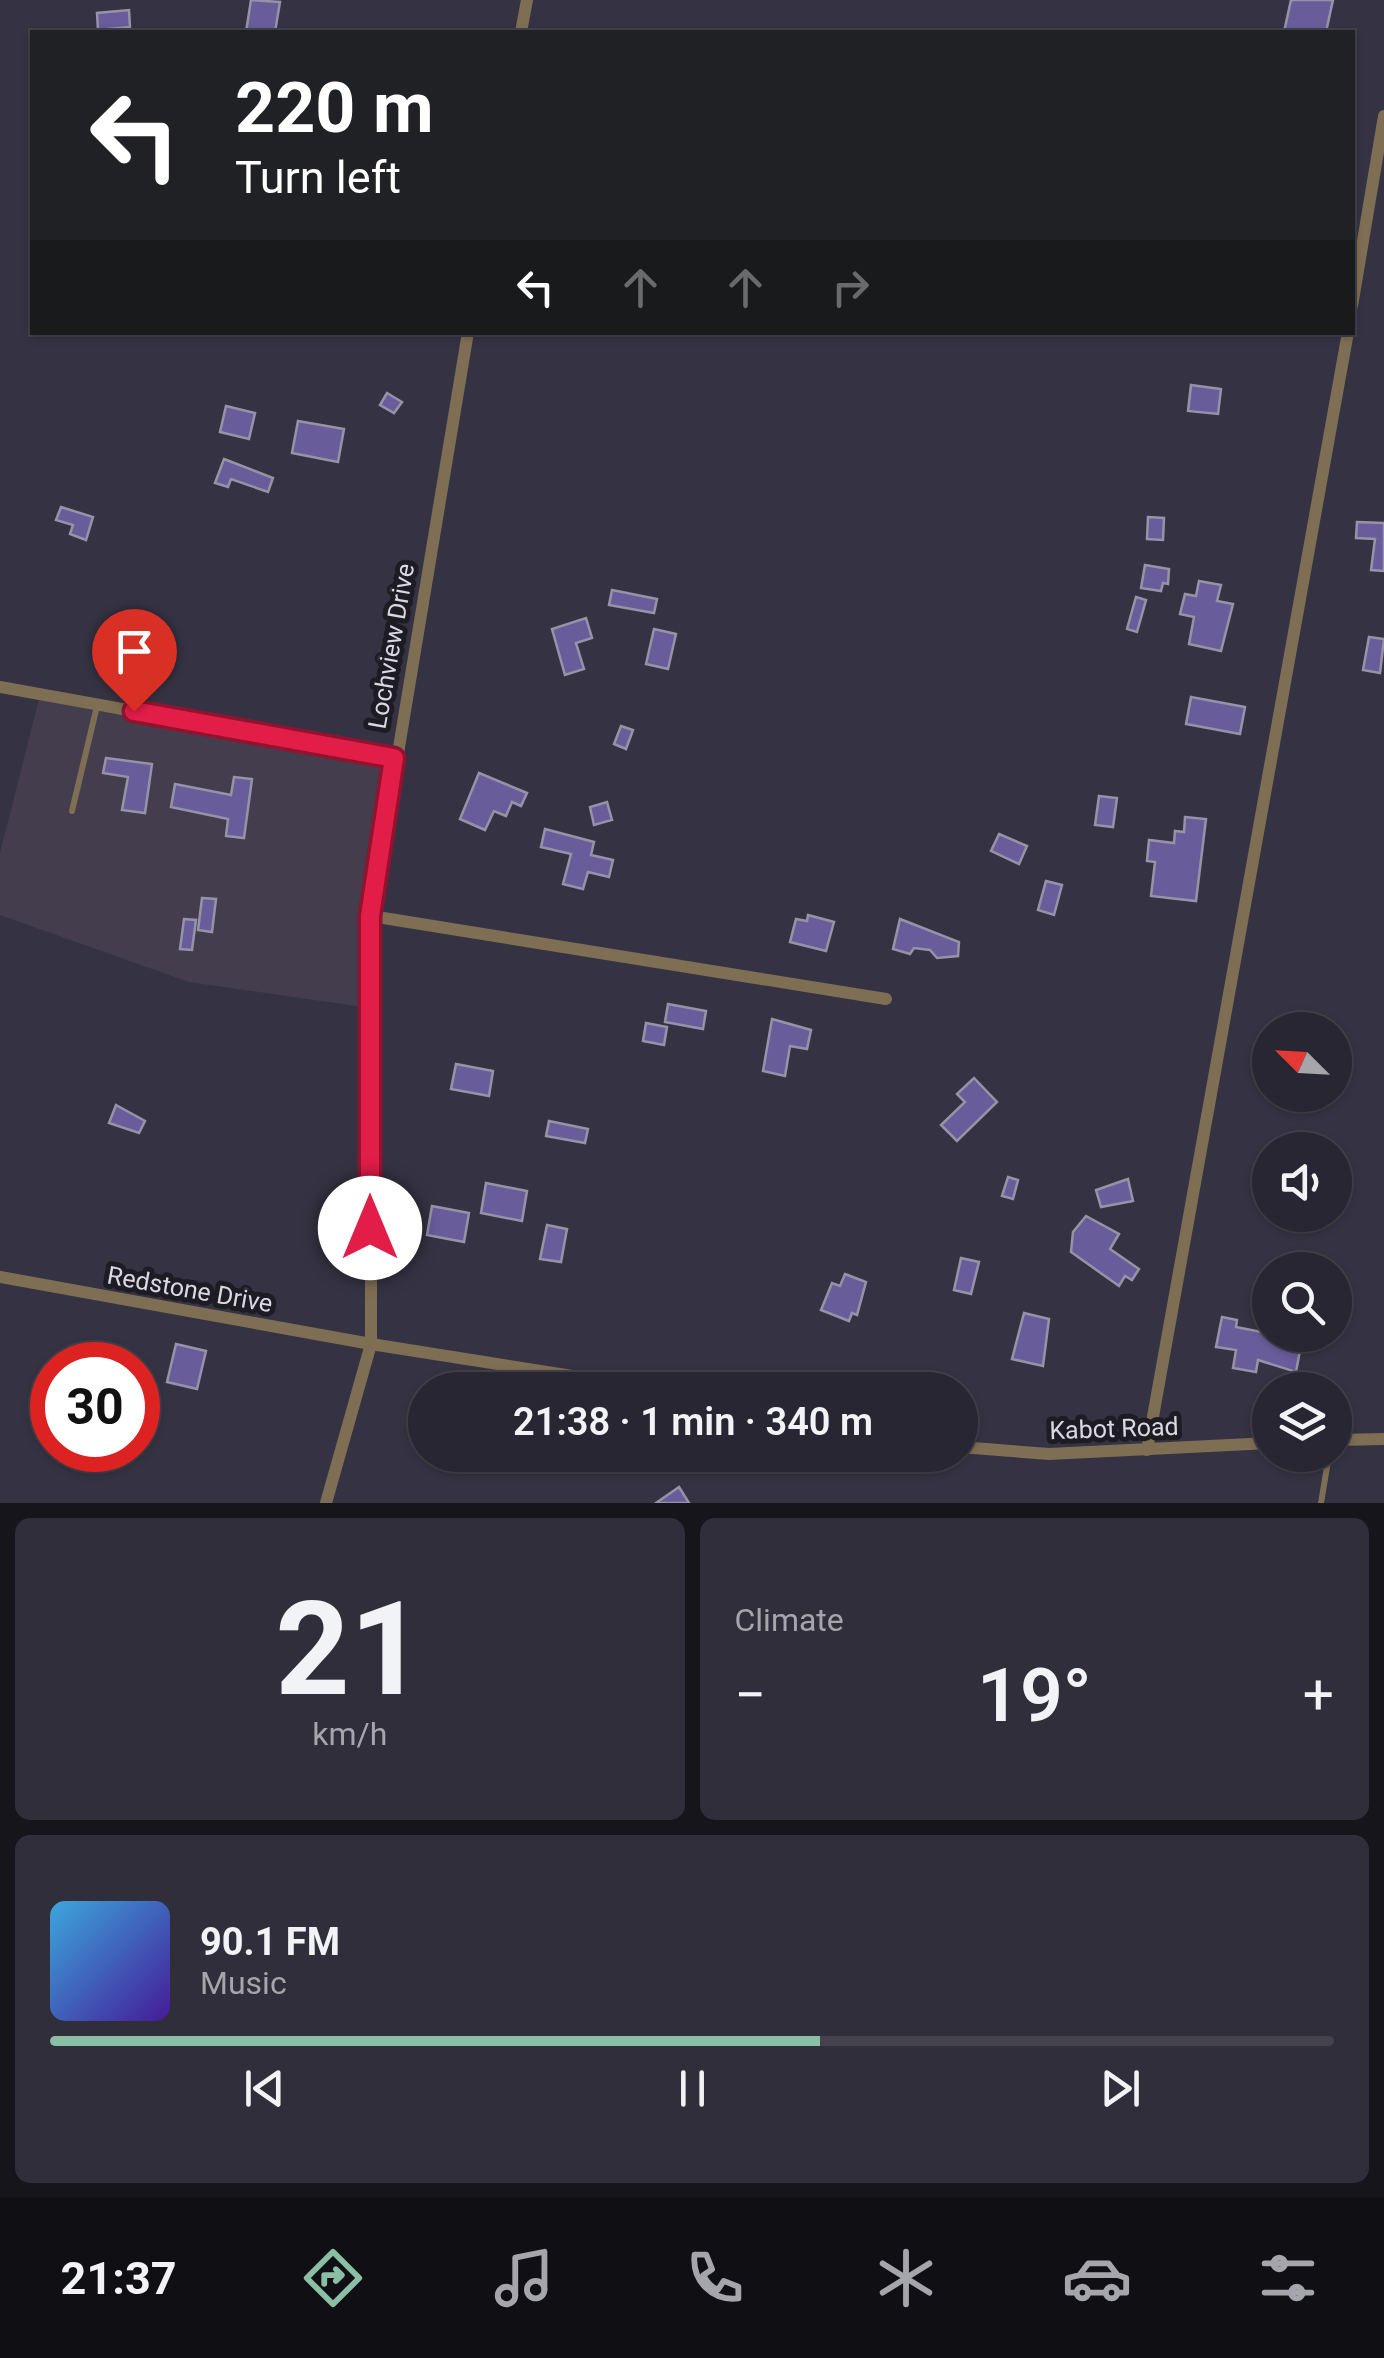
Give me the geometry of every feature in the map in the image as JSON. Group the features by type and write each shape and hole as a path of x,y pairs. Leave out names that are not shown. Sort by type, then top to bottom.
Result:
{"street":[{"path":"521,30 526,0"},
{"path":"1355,288 1384,116"},
{"name":"Lochview Drive","path":"326,1503 371,1344 370,916 467,335"},
{"path":"1148,1450 1347,335"},
{"path":"0,687 394,758"},
{"path":"370,916 886,999"},
{"name":"Redstone Drive","path":"0,1277 371,1344"},
{"path":"371,1344 548,1372"},
{"path":"1352,1440 1384,1439"},
{"name":"Kabot Road","path":"978,1448 1049,1454 1252,1444"}],"lane":[{"path":"72,811 97,704"},
{"path":"1321,1503 1326,1472"}],"shaded area":[{"path":"39,699 388,761 365,916 363,1007 189,982 0,915 0,853"}],"building":[{"path":"251,0 280,2 275,30 246,30"},
{"path":"1291,0 1333,0 1326,30 1284,30"},
{"path":"129,10 130,27 98,30 97,13"},
{"path":"1191,385 1221,389 1218,414 1188,411"},
{"path":"387,393 402,402 394,413 380,405"},
{"path":"226,406 255,413 249,439 220,432"},
{"path":"298,421 344,429 338,462 292,453"},
{"path":"224,459 273,478 268,492 231,479 228,487 215,483"},
{"path":"61,507 93,517 86,540 70,534 73,525 56,520"},
{"path":"1148,517 1164,518 1163,540 1147,539"},
{"path":"1357,522 1384,523 1384,571 1371,570 1375,539 1356,538"},
{"path":"1145,565 1169,569 1168,584 1163,583 1161,591 1141,588"},
{"path":"1199,581 1221,585 1217,601 1233,604 1221,651 1189,644 1194,617 1180,614 1185,594 1196,596"},
{"path":"612,590 657,599 654,613 609,605"},
{"path":"1136,597 1146,600 1137,632 1127,629"},
{"path":"586,618 592,638 576,643 584,669 565,675 552,629"},
{"path":"654,629 676,634 668,669 646,664"},
{"path":"1369,637 1384,639 1380,673 1363,670"},
{"path":"1191,697 1245,707 1240,734 1186,724"},
{"path":"621,726 633,730 626,749 614,744"},
{"path":"106,758 152,764 145,813 122,810 128,777 103,773"},
{"path":"479,773 527,793 521,806 512,802 506,816 494,811 485,830 460,819"},
{"path":"234,777 252,779 244,838 226,836 228,819 171,807 175,784 231,795"},
{"path":"1099,796 1117,798 1113,827 1095,825"},
{"path":"607,802 612,820 594,825 590,807"},
{"path":"1185,817 1206,819 1196,901 1151,896 1155,862 1147,861 1149,840 1174,843 1175,831 1184,832"},
{"path":"545,829 594,842 591,855 613,860 609,877 588,872 583,889 563,884 571,854 541,847"},
{"path":"999,834 1027,846 1019,864 991,851"},
{"path":"1046,881 1062,885 1054,915 1038,910"},
{"path":"202,898 216,899 212,932 198,930"},
{"path":"808,915 834,922 826,951 790,942 796,919 807,921"},
{"path":"184,919 196,920 192,950 180,949"},
{"path":"900,919 959,942 958,956 937,958 930,950 914,948 910,954 893,949"},
{"path":"668,1004 706,1011 703,1029 665,1022"},
{"path":"772,1019 811,1030 807,1049 790,1046 785,1076 763,1071"},
{"path":"646,1023 667,1027 664,1045 643,1041"},
{"path":"456,1064 493,1071 489,1096 451,1089"},
{"path":"974,1078 997,1102 957,1141 941,1125 965,1102 957,1094"},
{"path":"116,1105 145,1121 139,1133 109,1123"},
{"path":"549,1121 588,1129 585,1143 546,1136"},
{"path":"1008,1177 1018,1180 1013,1199 1002,1196"},
{"path":"1128,1179 1133,1201 1101,1207 1096,1190"},
{"path":"486,1183 527,1191 522,1221 481,1213"},
{"path":"432,1206 469,1213 464,1242 427,1235"},
{"path":"1086,1216 1119,1234 1110,1249 1139,1269 1132,1280 1125,1276 1119,1286 1071,1252 1073,1232"},
{"path":"547,1225 567,1229 561,1262 540,1259"},
{"path":"961,1258 979,1262 971,1294 954,1290"},
{"path":"845,1274 866,1282 857,1315 852,1313 849,1321 821,1310 832,1283 840,1286"},
{"path":"1024,1313 1049,1319 1043,1366 1012,1359"},
{"path":"1222,1317 1237,1320 1236,1327 1252,1330 1252,1352 1300,1352 1296,1372 1258,1360 1256,1372 1233,1368 1236,1350 1216,1347"},
{"path":"176,1344 206,1351 197,1389 167,1382"},
{"path":"679,1487 689,1503 656,1503"}],"route":[{"path":"134,711 394,758 370,916 370,1228"}]}
